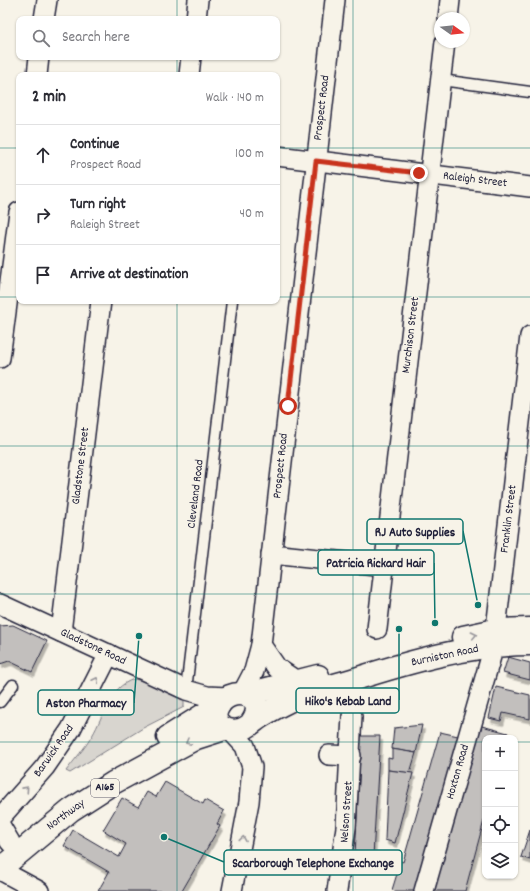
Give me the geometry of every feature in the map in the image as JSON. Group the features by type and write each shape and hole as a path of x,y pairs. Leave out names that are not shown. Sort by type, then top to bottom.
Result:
{"main road":[{"name":"Burniston Road","path":"231,710 274,708 308,693 383,670 435,657 495,638 530,629"},
{"name":"Burniston Road","path":"231,710 298,682 376,658 495,638 530,644"},
{"name":"Northway","path":"3,840 106,773 231,710"},
{"name":"Northway","path":"0,869 71,810 113,783 196,738 231,710"}],"street":[{"path":"44,16 47,0"},
{"path":"196,16 198,0"},
{"name":"Prospect Road","path":"231,710 261,645 335,0"},
{"path":"449,12 450,0"},
{"name":"Murchison Street","path":"377,628 444,48"},
{"path":"37,72 39,60"},
{"path":"189,72 191,60"},
{"name":"Raleigh Street","path":"280,156 530,187"},
{"path":"0,358 16,235"},
{"name":"Gladstone Street","path":"61,632 100,304"},
{"name":"Franklin Street","path":"495,638 522,468 530,336"},
{"path":"271,554 385,566"},
{"name":"Gladstone Road","path":"0,604 231,710 252,767 248,810 232,891"},
{"name":"Hoxton Road","path":"424,891 495,638"},
{"path":"261,645 277,668 298,682"},
{"name":"Barwick Road","path":"0,818 45,767 71,729 109,654"},
{"name":"Nelson Street","path":"337,891 346,827 352,716"},
{"path":"329,755 351,756"},
{"path":"0,869 39,891"}],"lane":[{"path":"441,80 530,92"},
{"name":"Cleveland Road","path":"186,690 232,304"},
{"path":"0,702 13,685"}],"shaded area":[{"path":"134,679 143,681 184,699 184,707 143,728 70,773 66,771 92,736 113,695 125,683"}],"building":[{"path":"13,625 47,641 32,672 9,661 0,664 0,626"},
{"path":"508,657 530,663 530,680 503,673"},
{"path":"496,687 530,695 530,719 503,713 501,721 489,718"},
{"path":"422,725 416,753 392,749 394,728"},
{"path":"478,725 508,733 508,735 482,735 482,828 465,891 432,891"},
{"path":"440,732 458,736 414,891 395,891 392,890 401,861 403,862"},
{"path":"361,736 380,736 373,856 355,856"},
{"path":"392,749 416,753 410,773 388,770 388,758 392,759"},
{"path":"388,770 413,773 395,843 385,840"},
{"path":"165,782 203,804 205,800 224,811 217,824 220,826 182,891 98,891 109,872 64,846 73,830 119,857 126,844 103,830 122,798 138,807 147,792 156,797"},
{"path":"530,830 530,860 521,857"}],"place":[{"name":"RJ Auto Supplies","path":"478,605"},
{"name":"Patricia Rickard Hair","path":"435,623"},
{"name":"Hiko's Kebab Land","path":"399,629"},
{"name":"Aston Pharmacy","path":"139,636"},
{"name":"Scarborough Telephone Exchange","path":"164,837"}],"route":[{"path":"288,406 316,161 419,173"}]}
